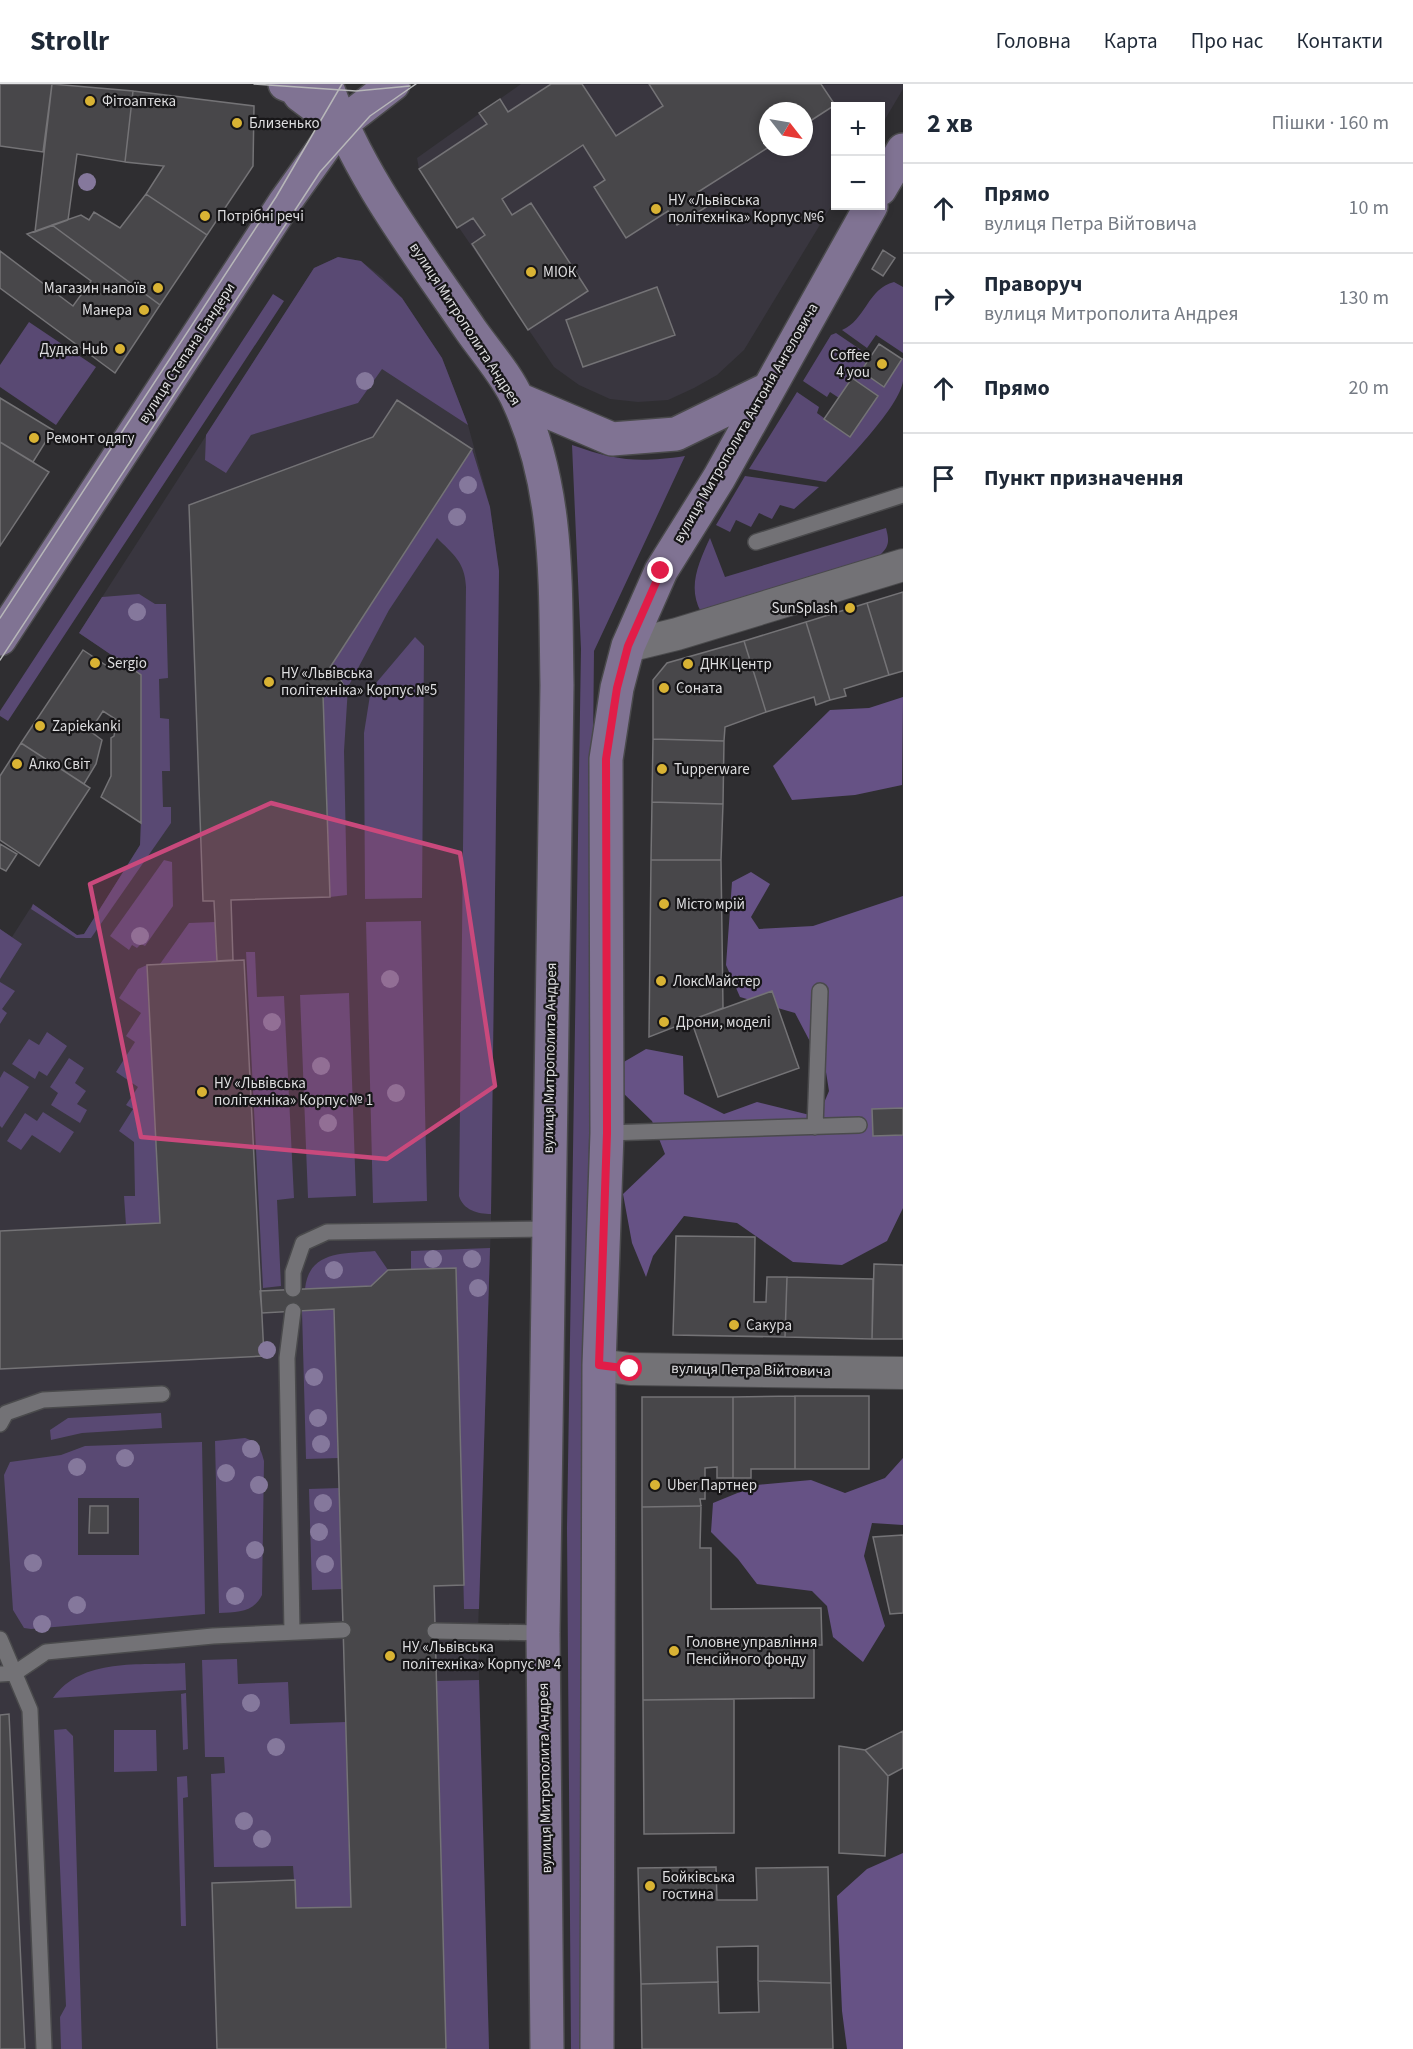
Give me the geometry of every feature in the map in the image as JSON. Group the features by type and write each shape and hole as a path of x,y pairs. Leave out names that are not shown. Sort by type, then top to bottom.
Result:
{"street":[{"path":"285,84 296,88 300,95 340,125"},
{"path":"326,84 340,125"},
{"name":"вулиця Степана Бандери","path":"0,639 285,202 340,125 393,84"},
{"name":"вулиця Митрополита Андрея","path":"340,125 377,191 518,399 544,469 554,533 556,685 543,1633 547,2049"},
{"path":"885,181 903,150"},
{"name":"вулиця Митрополита Антонія Ангеловича","path":"628,646 661,571 719,478 869,210"},
{"path":"518,399 612,439 676,434 768,389"},
{"path":"597,2049 599,1365 607,1133 606,759 617,688 628,646 677,634 903,565"},
{"name":"вулиця Петра Війтовича","path":"599,1365 630,1369 903,1372"}],"lane":[{"path":"756,542 903,495"},
{"path":"815,1127 820,991"},
{"path":"607,1133 859,1125"},
{"path":"293,1289 293,1272 303,1243 327,1232 548,1229"},
{"path":"292,1631 287,1358 293,1311"},
{"path":"0,1424 6,1413 43,1400 162,1394"},
{"path":"7,1673 46,1652 292,1631 343,1630"},
{"path":"435,1631 543,1633"},
{"path":"0,1640 7,1673 30,1710 44,2049"}],"highlighted area":[{"path":"271,803 460,853 495,1086 387,1159 141,1137 90,884"}],"shaded area":[{"path":"521,84 903,84 903,89 885,119 885,102 831,102 831,207 744,350 717,375 668,400 638,402 610,399 579,385 554,367 419,169 417,158"},
{"path":"338,257 361,261 382,277 402,298 442,358 468,425 490,507 499,571 491,1222 478,1633 489,2049 0,2049 0,929 12,937 33,904 77,935 84,934 140,845 141,675 79,633 314,268"},
{"path":"338,257 361,261 402,298 442,358 468,425 382,369 358,403 251,435 226,473 205,460 206,435 314,268"},
{"path":"894,282 903,287 903,353 876,335 867,348 842,330 856,320 878,291"},
{"path":"273,294 284,301 8,721 0,716 0,711"},
{"path":"29,322 96,367 56,425 0,387 0,365"},
{"path":"836,333 864,352 860,359 866,363 861,371 884,386 903,358 903,381 900,392 892,405 846,462 826,482 749,469 797,392 819,407 817,413 850,437 878,396 852,379 839,398 830,392 827,397 803,381 831,335"},
{"path":"572,445 628,459 685,456 594,651 585,1529 585,2049 571,2049 567,1528 581,649"},
{"path":"472,449 490,507 499,571 491,1214 467,1208 459,1196 466,587 461,565 437,538 389,610 348,687 344,751 347,895 330,897 323,695 339,692 342,688 339,677 327,672"},
{"path":"745,476 819,487 794,509 780,505 772,519 759,513 751,527 736,520 730,532 716,525"},
{"path":"886,528 888,543 880,555 701,612 697,603 696,575 710,538 725,577"},
{"path":"139,594 155,604 166,604 168,678 159,679 160,718 169,719 170,771 162,771 163,807 171,807 171,823 91,938 76,938 31,909 33,904 77,935 84,934 140,845 141,823 141,675 79,633 102,597"},
{"path":"415,637 424,646 422,898 365,899 364,733 371,689"},
{"path":"903,697 902,785 855,795 792,800 773,766 830,710 869,708"},
{"path":"164,860 172,862 173,906 145,946 141,944 137,948 132,945 129,950 110,936"},
{"path":"751,872 770,884 751,917 759,929 813,926 903,896 903,1208 887,1241 842,1265 793,1262 737,1223 684,1216 653,1256 646,1277 632,1243 623,1194 665,1154 652,1121 621,1091 622,1063 646,1049 683,1056 684,1094 724,1114 757,1102 818,1117 829,1091 826,1072 795,1013 740,997 726,965 732,882"},
{"path":"421,921 427,1201 373,1203 366,922"},
{"path":"215,922 217,961 160,964 189,923"},
{"path":"0,929 22,944 0,979"},
{"path":"246,952 255,952 257,997 284,996 294,1198 277,1200 281,1286 263,1288"},
{"path":"147,965 160,1223 126,1225 124,1196 135,1196 134,1142 119,1131 133,1109 126,1105 138,1087 116,1072 135,1042 126,1036 141,1013 119,998 138,969"},
{"path":"0,982 15,991 2,1009 7,1013 0,1024"},
{"path":"349,993 356,1196 308,1198 300,995"},
{"path":"47,1032 67,1046 47,1076 39,1071 35,1079 12,1064 29,1039 39,1045"},
{"path":"69,1058 84,1068 75,1083 86,1091 77,1104 87,1110 80,1123 51,1105 58,1093 50,1087"},
{"path":"4,1071 29,1087 2,1128 0,1126 0,1078"},
{"path":"43,1112 74,1132 60,1153 32,1135 21,1150 7,1141 25,1113 37,1121"},
{"path":"490,1248 479,1609 464,1609 456,1268 411,1270 411,1251"},
{"path":"375,1251 388,1270 371,1286 305,1289 313,1267 330,1256"},
{"path":"334,1309 339,1458 306,1459 302,1311"},
{"path":"161,1413 162,1428 82,1433 51,1440 50,1430 68,1418"},
{"path":"245,1438 258,1446 264,1461 262,1595 249,1608 239,1612 219,1613 215,1441"},
{"path":"202,1442 205,1614 24,1628 13,1610 4,1475 10,1462 61,1455 85,1446","holes":["78,1498 139,1498 139,1555 78,1555"]},
{"path":"903,1458 903,1525 872,1523 864,1556 885,1626 863,1662 833,1637 827,1606 812,1591 757,1584 738,1559 711,1532 713,1503 757,1485 811,1480 845,1493 885,1478"},
{"path":"340,1488 343,1589 312,1590 309,1489"},
{"path":"237,1659 238,1684 288,1682 290,1724 346,1722 351,1907 296,1908 293,1866 214,1867 211,1774 225,1773 224,1757 205,1757 202,1660"},
{"path":"185,1663 186,1690 53,1698 65,1685 96,1670 113,1666"},
{"path":"479,1680 489,2049 446,2049 436,1681"},
{"path":"186,1693 188,1749 183,1750 181,1694"},
{"path":"66,1729 73,1736 82,2049 61,2049 60,2017 66,2006 54,1730"},
{"path":"114,1730 156,1730 157,1771 114,1772"},
{"path":"187,1776 188,1797 183,1798 186,1926 181,1926 177,1777"},
{"path":"903,1853 903,2049 847,2049 842,2011 837,1896 867,1869"}],"building":[{"path":"0,84 52,84 43,152 0,146"},
{"path":"52,84 133,91 125,162 77,154 68,220 35,232"},
{"name":"НУ «Львівська політехніка» Корпус №6","path":"551,84 582,84 616,136 663,106 649,84 821,84 833,102 831,102 831,108 813,119 813,102 759,102 759,153 698,192 708,206 677,225 668,211 626,238 594,187 605,180 583,145 502,199 512,215 531,203 588,291 528,330 472,244 485,235 473,218 457,228 419,169 487,124 479,113 500,99 508,112"},
{"path":"133,91 254,106 253,166 207,235 146,194 164,166 125,162"},
{"path":"146,194 207,235 160,305 52,225 81,215 89,220 94,212 120,228"},
{"path":"52,225 160,305 115,373 0,288 0,251 73,306 91,281 27,234"},
{"path":"883,250 895,258 883,276 872,269"},
{"path":"657,287 675,335 583,367 566,320"},
{"path":"879,344 902,359 884,387 861,371"},
{"path":"852,378 878,396 850,437 824,419"},
{"path":"0,398 53,430 33,462 0,442"},
{"name":"НУ «Львівська політехніка» Корпус №5","path":"397,400 472,449 327,672 339,677 343,684 339,692 323,695 330,897 231,900 233,960 217,961 214,901 203,901 189,505 373,437"},
{"path":"0,442 49,472 0,546"},
{"path":"903,592 903,671 889,675 867,603"},
{"path":"867,603 889,675 844,689 846,696 830,700 806,622"},
{"path":"806,622 830,700 816,705 814,697 766,712 744,641"},
{"path":"744,641 766,712 725,727 724,741 653,739 653,680 667,663"},
{"path":"83,650 110,668 117,658 141,675 141,823 101,797 111,776 111,738 114,736 117,720 103,711 90,731 102,740 96,764 84,784 21,743"},
{"path":"653,739 724,741 723,804 652,802"},
{"path":"21,743 90,788 39,866 0,840 0,776"},
{"path":"652,802 723,804 721,860 651,860"},
{"path":"0,844 17,854 6,871 0,868"},
{"path":"651,860 721,860 723,1008 649,1037"},
{"name":"НУ «Львівська політехніка» Корпус № 1","path":"244,960 264,1356 0,1369 0,1231 160,1223 147,965"},
{"path":"772,991 799,1068 718,1097 691,1020"},
{"path":"903,1108 903,1135 873,1136 872,1109"},
{"path":"676,1236 755,1237 754,1302 766,1302 767,1277 787,1277 785,1337 673,1335"},
{"path":"874,1264 903,1265 903,1339 872,1339"},
{"name":"НУ «Львівська політехніка» Корпус № 4","path":"456,1268 464,1585 434,1586 446,2049 217,2049 212,1883 295,1880 296,1908 351,1907 334,1309 262,1313 260,1291 371,1286 388,1270"},
{"path":"787,1277 873,1279 872,1339 785,1337"},
{"path":"795,1396 869,1396 869,1469 795,1469"},
{"path":"795,1396 795,1469 751,1469 751,1478 733,1478 733,1397"},
{"path":"642,1397 733,1397 733,1478 717,1478 717,1467 705,1468 705,1499 700,1499 701,1506 642,1507"},
{"path":"90,1506 108,1506 108,1533 89,1533"},
{"path":"701,1506 700,1548 711,1548 711,1609 821,1608 822,1645 814,1645 814,1698 643,1700 642,1507"},
{"path":"903,1535 903,1613 890,1614 873,1537"},
{"path":"734,1699 734,1833 644,1834 643,1700"},
{"path":"9,1714 25,2049 0,2049 0,1715"},
{"path":"903,1731 903,1768 888,1776 865,1750"},
{"path":"839,1746 865,1750 888,1776 885,1856 839,1853"},
{"path":"716,1867 717,1900 757,1900 756,1868 828,1867 831,1983 758,1981 758,1946 717,1947 718,1982 641,1984 638,1868"},
{"path":"758,1981 831,1983 833,2049 642,2049 641,1984 718,1982 719,2013 759,2012"}],"tram line":[{"path":"254,84 356,91 410,86"},
{"path":"0,618 276,197 342,84"},
{"path":"0,660 320,172 370,116 416,84"}],"place":[{"name":"Фітоаптека","path":"90,101"},
{"name":"Близенько","path":"237,123"},
{"name":"НУ «Львівська політехніка» Корпус №6","path":"656,209"},
{"name":"Потрібні речі","path":"205,216"},
{"name":"МІОК","path":"531,272"},
{"name":"Магазин напоїв","path":"158,288"},
{"name":"Манера","path":"144,310"},
{"name":"Дудка Hub","path":"120,349"},
{"name":"Coffee 4 you","path":"882,364"},
{"name":"Ремонт одягу","path":"34,438"},
{"name":"SunSplash","path":"850,608"},
{"name":"Sergio","path":"95,663"},
{"name":"ДНК Центр","path":"688,664"},
{"name":"НУ «Львівська політехніка» Корпус №5","path":"269,682"},
{"name":"Соната","path":"664,688"},
{"name":"Zapiekanki","path":"40,726"},
{"name":"Алко Світ","path":"17,764"},
{"name":"Tupperware","path":"662,769"},
{"name":"Місто мрій","path":"664,904"},
{"name":"ЛоксМайстер","path":"661,981"},
{"name":"Дрони, моделі","path":"664,1022"},
{"name":"НУ «Львівська політехніка» Корпус № 1","path":"202,1092"},
{"name":"Сакура","path":"734,1325"},
{"name":"Uber Партнер","path":"655,1485"},
{"name":"Головне управління Пенсійного фонду","path":"674,1651"},
{"name":"НУ «Львівська політехніка» Корпус № 4","path":"390,1656"},
{"name":"Бойківська гостина","path":"650,1886"}],"route":[{"path":"630,1369 599,1365 607,1133 606,759 617,688 628,646 661,571"}]}
